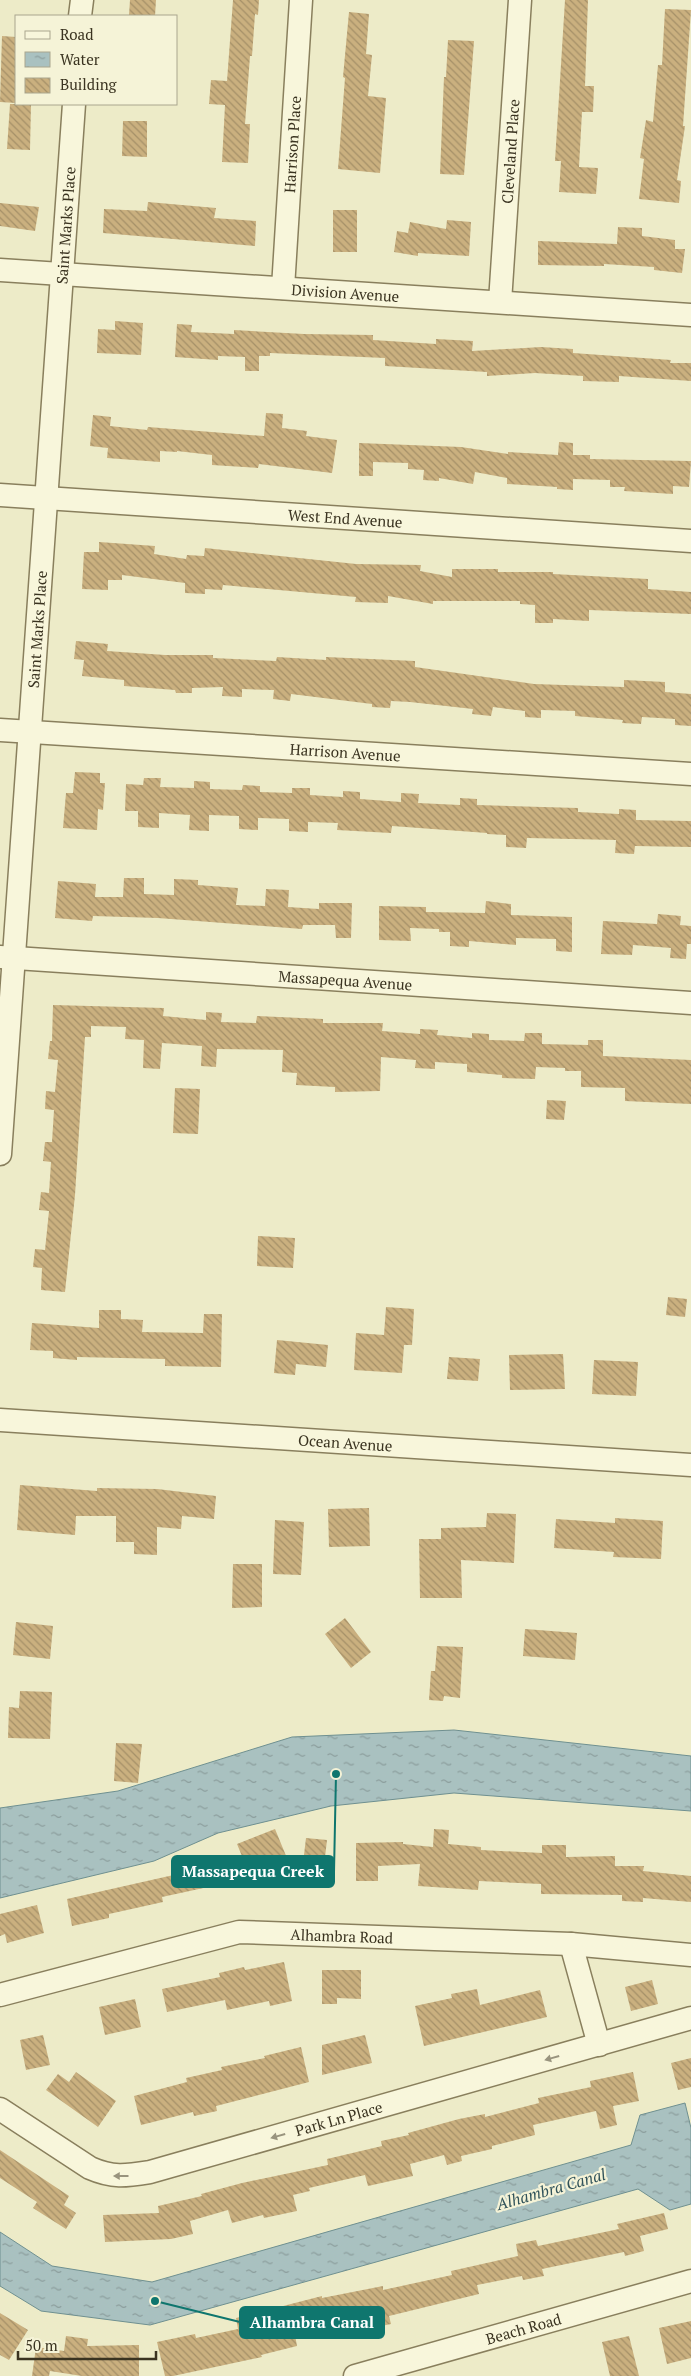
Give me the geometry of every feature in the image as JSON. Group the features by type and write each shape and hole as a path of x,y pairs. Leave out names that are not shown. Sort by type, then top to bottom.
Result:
{"street":[{"path":"80,15 82,0"},
{"name":"Harrison Place","path":"283,288 301,0"},
{"name":"Cleveland Place","path":"500,302 520,0"},
{"name":"Saint Marks Place","path":"0,1154 7,958 30,732 74,105"},
{"name":"Division Avenue","path":"0,270 691,315"},
{"name":"West End Avenue","path":"0,495 691,541"},
{"name":"Harrison Avenue","path":"0,730 691,774"},
{"name":"Massapequa Avenue","path":"7,958 691,1003"},
{"name":"Ocean Avenue","path":"0,1420 691,1466"},
{"name":"Alhambra Road","path":"0,1995 239,1932 571,1944 691,1955"},
{"path":"571,1944 599,2045"},
{"name":"Park Ln Place","path":"0,2109 90,2168 105,2175 122,2177 159,2170 691,2018"},
{"name":"Beach Road","path":"355,2376 691,2281"}],"water":[{"path":"454,1730 691,1756 691,1811 454,1793 331,1806 218,1833 154,1861 0,1898 0,1808 118,1791 292,1737"},
{"path":"685,2103 691,2128 691,2204 670,2210 638,2189 150,2325 41,2311 0,2286 0,2232 52,2266 152,2282 631,2145 640,2115"}],"building":[{"path":"130,0 156,0 155,15 129,15"},
{"path":"233,0 259,0 258,15 255,14 252,56 250,56 245,124 250,124 248,163 222,162 225,105 209,104 211,80 227,81"},
{"path":"565,0 588,0 585,86 594,86 593,112 582,112 579,167 598,168 596,194 559,192 561,161 555,161"},
{"path":"665,9 691,10 683,126 685,126 677,180 681,181 679,203 639,199 644,159 640,158 646,120 653,122 658,65 662,65"},
{"path":"349,12 369,14 366,54 372,55 368,96 386,98 380,173 338,169"},
{"path":"2,36 15,37 15,103 0,102"},
{"path":"448,40 474,41 464,175 440,174 444,77 446,77"},
{"path":"10,104 31,105 30,150 7,149"},
{"path":"123,121 147,121 147,157 122,156"},
{"path":"148,202 216,208 214,218 256,221 255,246 103,233 104,209 147,211"},
{"path":"0,203 39,207 35,231 0,226"},
{"path":"333,210 357,210 357,252 333,252"},
{"path":"447,220 471,222 469,256 418,253 418,256 394,252 397,231 408,233 410,222 446,229"},
{"path":"618,227 642,228 642,236 675,240 675,249 685,249 682,273 654,270 654,267 604,264 604,266 538,265 538,241 617,244"},
{"path":"115,321 143,323 141,355 97,353 98,329 115,330"},
{"path":"177,324 192,325 191,332 234,334 234,330 373,335 373,340 436,344 436,339 473,341 472,351 541,347 573,349 573,353 671,360 670,363 691,363 691,381 619,376 619,382 583,381 583,376 535,373 487,376 487,372 385,366 385,358 270,353 270,356 259,356 259,371 245,371 245,357 218,356 218,360 175,357"},
{"path":"266,413 283,414 282,428 307,431 306,436 337,440 332,473 259,464 258,468 212,465 212,455 177,451 160,451 160,462 107,458 108,448 90,446 93,415 111,417 110,426 147,430 148,427 264,436"},
{"path":"559,442 573,443 573,455 590,455 590,459 691,461 689,487 673,486 673,494 624,491 625,487 610,487 610,480 573,479 573,490 557,489 557,487 507,484 507,478 475,472 473,484 439,478 439,481 423,480 424,470 408,469 408,463 373,462 373,476 359,476 359,443 461,447 508,454 508,452 558,455"},
{"path":"99,542 155,546 154,554 186,559 187,555 204,556 205,548 356,564 421,565 420,571 452,577 452,569 498,569 498,572 553,572 553,574 648,579 648,589 691,592 691,614 589,610 589,621 553,619 553,623 535,623 535,605 520,604 520,601 433,601 433,604 388,596 388,603 355,602 356,597 223,585 222,590 205,589 205,594 185,593 185,583 122,575 122,580 108,580 108,590 82,589 84,552 99,552"},
{"path":"76,641 108,644 107,651 165,655 213,655 213,658 276,661 277,657 326,660 326,657 415,661 415,667 534,684 624,687 624,680 665,682 665,692 691,694 691,726 675,725 675,719 642,717 641,724 622,723 623,720 575,716 575,711 541,710 541,718 525,717 525,711 493,707 491,716 472,714 473,709 410,702 391,701 390,708 372,707 372,704 291,694 290,701 273,699 274,690 242,689 242,697 222,696 223,687 192,688 192,693 176,693 175,690 124,686 124,680 82,676 84,660 74,659"},
{"path":"75,772 100,773 100,783 105,783 103,810 98,809 97,830 63,828 66,793 73,793"},
{"path":"144,778 161,778 160,787 194,788 194,781 210,782 210,789 242,790 243,785 260,786 260,792 292,793 292,788 310,788 310,795 343,797 343,791 360,792 360,799 401,802 401,793 419,794 418,803 460,805 460,798 477,799 477,805 578,808 578,812 619,814 619,809 636,810 636,820 691,821 691,847 635,846 634,854 615,853 616,840 527,838 526,848 506,847 506,835 487,833 392,826 391,833 337,830 338,823 308,822 308,832 289,831 289,819 258,818 258,830 239,829 239,816 209,815 209,831 189,830 190,815 159,813 159,828 138,827 138,811 125,811 126,784 143,785"},
{"path":"124,878 144,878 144,894 174,895 174,879 198,880 198,885 238,888 236,905 265,906 266,889 289,890 288,907 319,909 319,903 352,903 351,938 336,938 335,925 303,925 302,929 158,918 93,916 92,921 55,918 58,881 96,884 95,897 123,897"},
{"path":"486,901 511,904 511,915 572,917 572,952 556,951 556,939 516,938 516,945 469,941 469,947 450,946 450,932 439,932 439,929 410,928 411,941 379,940 379,906 426,907 426,912 485,913"},
{"path":"658,914 681,916 680,925 691,926 691,944 687,944 686,959 670,958 671,948 633,945 632,955 601,954 603,921 657,924"},
{"path":"53,1005 164,1008 163,1016 206,1020 206,1012 222,1013 221,1022 256,1023 257,1016 323,1019 323,1023 383,1023 382,1031 420,1034 420,1029 438,1030 437,1035 472,1038 472,1033 489,1034 489,1040 524,1041 525,1033 542,1033 542,1044 588,1045 588,1040 603,1040 603,1056 691,1060 691,1104 625,1101 625,1088 581,1087 581,1071 565,1071 565,1068 536,1067 535,1079 502,1078 502,1075 467,1072 467,1064 435,1062 435,1069 415,1068 416,1060 381,1057 380,1091 335,1092 335,1087 296,1085 297,1073 282,1072 283,1050 217,1049 216,1067 201,1066 202,1046 162,1043 160,1069 143,1068 144,1040 125,1039 126,1027 91,1026 91,1037 85,1037 75,1195 65,1292 41,1290 42,1268 33,1267 35,1249 45,1250 49,1211 39,1210 41,1192 49,1193 51,1162 43,1161 45,1142 52,1142 54,1110 45,1109 46,1091 55,1092 58,1060 48,1059 50,1041 52,1041"},
{"path":"175,1088 200,1089 198,1134 173,1133"},
{"path":"547,1100 566,1101 564,1120 546,1119"},
{"path":"258,1236 295,1238 293,1268 257,1266"},
{"path":"668,1297 687,1299 685,1317 666,1315"},
{"path":"386,1307 414,1309 412,1345 404,1345 402,1373 354,1370 356,1333 384,1335"},
{"path":"99,1310 121,1310 121,1319 143,1320 142,1332 203,1333 204,1314 222,1314 221,1367 165,1366 165,1359 77,1357 77,1360 53,1358 53,1351 30,1350 32,1323 99,1328"},
{"path":"277,1340 328,1345 326,1367 296,1364 295,1375 274,1373"},
{"path":"563,1354 565,1389 510,1390 509,1355"},
{"path":"449,1357 480,1359 478,1381 447,1379"},
{"path":"594,1360 638,1362 636,1396 592,1394"},
{"path":"20,1485 97,1491 97,1488 157,1489 216,1496 214,1519 182,1516 181,1529 157,1527 157,1555 134,1554 134,1542 116,1542 116,1516 76,1516 75,1535 17,1530"},
{"path":"369,1508 370,1546 329,1547 328,1509"},
{"path":"487,1513 516,1514 514,1563 461,1560 462,1598 420,1598 419,1539 441,1539 441,1528 486,1527"},
{"path":"615,1518 663,1521 661,1559 613,1557 614,1552 554,1548 556,1519 615,1523"},
{"path":"275,1520 304,1522 301,1575 273,1574"},
{"path":"233,1564 262,1564 262,1607 232,1608"},
{"path":"345,1618 371,1652 351,1668 325,1634"},
{"path":"16,1622 53,1626 50,1659 13,1655"},
{"path":"525,1629 577,1633 575,1660 523,1656"},
{"path":"437,1646 463,1647 460,1698 444,1696 443,1701 429,1700 431,1671 435,1671"},
{"path":"20,1691 52,1692 50,1739 8,1738 9,1707 19,1708"},
{"path":"116,1743 142,1744 138,1783 114,1781"},
{"path":"275,1829 289,1863 251,1878 237,1844"},
{"path":"434,1829 449,1830 448,1844 481,1847 481,1850 542,1853 542,1845 566,1845 566,1857 615,1856 615,1866 644,1866 643,1871 691,1876 691,1902 643,1898 643,1902 622,1901 622,1895 541,1894 541,1884 479,1881 478,1890 418,1886 420,1864 378,1866 378,1881 356,1881 356,1843 403,1842 403,1844 433,1847"},
{"path":"306,1838 327,1840 322,1883 301,1880"},
{"path":"217,1860 222,1884 162,1897 163,1902 109,1914 109,1918 72,1926 67,1899 178,1874 177,1869"},
{"path":"37,1905 44,1933 7,1943 5,1934 0,1936 0,1914"},
{"path":"284,1962 292,2001 270,2006 269,2001 227,2010 225,2000 167,2012 162,1989 220,1977 219,1973 244,1967 245,1970"},
{"path":"322,1970 361,1970 361,1999 337,1998 337,2004 322,2004"},
{"path":"652,1980 658,2004 631,2011 625,1987"},
{"path":"477,1989 480,2005 540,1990 547,2017 424,2046 415,2006 452,1998 451,1994"},
{"path":"135,1999 141,2027 105,2035 99,2007"},
{"path":"43,2035 50,2065 26,2070 20,2040"},
{"path":"365,2035 372,2063 322,2075 322,2045"},
{"path":"301,2047 309,2082 216,2106 217,2111 194,2116 193,2112 141,2125 134,2096 187,2082 186,2078 222,2070 221,2067 265,2058 264,2056"},
{"path":"691,2058 691,2087 678,2090 671,2063"},
{"path":"76,2072 116,2101 98,2127 46,2090 58,2074 69,2082"},
{"path":"633,2072 639,2101 613,2106 617,2125 600,2129 596,2111 533,2125 535,2135 492,2146 492,2149 461,2156 462,2161 447,2165 444,2155 410,2164 413,2176 368,2186 365,2175 309,2188 310,2191 293,2195 297,2211 264,2218 263,2215 232,2223 228,2210 190,2221 193,2234 171,2239 105,2242 103,2215 159,2213 158,2206 202,2196 201,2194 242,2183 328,2165 327,2159 382,2146 381,2141 409,2135 408,2133 459,2119 485,2114 485,2117 539,2103 538,2098 591,2087 590,2081"},
{"path":"0,2150 69,2196 64,2205 76,2213 66,2229 33,2208 37,2202 0,2178"},
{"path":"664,2213 668,2229 640,2236 644,2251 625,2256 624,2252 542,2269 544,2276 523,2280 522,2276 477,2285 479,2294 389,2316 391,2324 348,2333 346,2322 295,2335 297,2346 261,2355 262,2357 173,2376 165,2376 157,2342 195,2334 196,2338 238,2329 236,2318 322,2296 322,2298 383,2286 383,2290 452,2275 451,2271 518,2256 516,2244 536,2240 538,2246 619,2229 617,2224"},
{"path":"0,2313 28,2330 9,2360 0,2355"},
{"path":"691,2321 691,2358 667,2364 659,2328"},
{"path":"66,2336 88,2339 87,2346 139,2345 139,2376 82,2376 50,2371 49,2376 32,2376 36,2347 64,2351"},
{"path":"629,2336 639,2376 610,2376 602,2342"}],"place":[{"name":"Massapequa Creek","path":"336,1774"},
{"name":"Alhambra Canal","path":"155,2301"}]}
